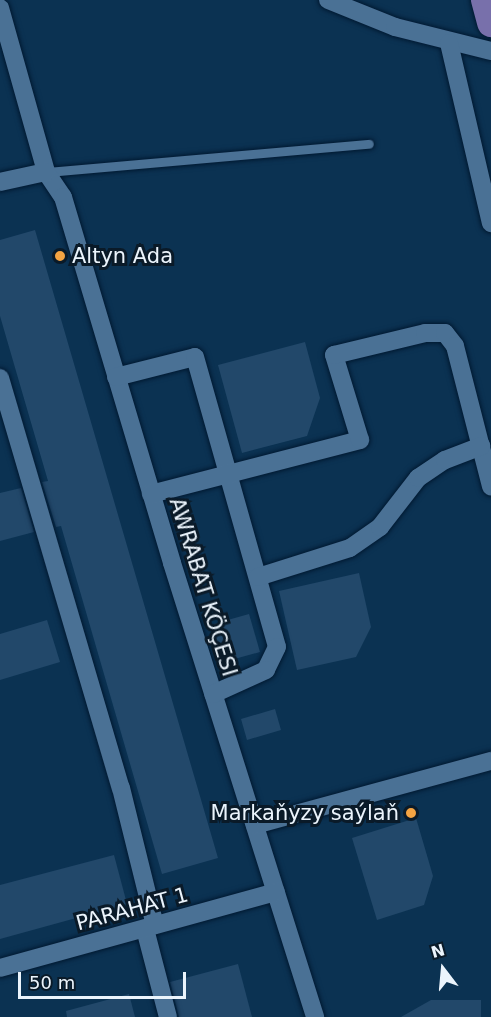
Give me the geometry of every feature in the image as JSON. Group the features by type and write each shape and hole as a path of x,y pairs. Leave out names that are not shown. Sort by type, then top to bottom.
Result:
{"main road":[{"path":"485,0 491,23"}],"street":[{"path":"328,0 449,43 491,51"},
{"name":"AWRABAT KÖÇESI","path":"0,8 46,172 63,197 151,494 315,1017"},
{"path":"449,43 491,223"},
{"path":"0,182 46,172"},
{"path":"151,494 360,440 334,355 425,333 445,333 455,346 491,486"},
{"path":"117,378 195,357 274,632 275,656 257,676 213,694"},
{"path":"0,378 121,788 168,1017"},
{"path":"258,577 350,548 380,527 418,478 445,460 480,446"},
{"path":"255,825 491,761"},
{"name":"PARAHAT 1","path":"0,968 276,892"}],"lane":[{"path":"46,172 369,144"}],"building":[{"path":"35,230 218,858 162,874 61,526 56,527 42,482 48,481 0,316 0,240"},
{"path":"305,342 320,398 307,436 242,453 218,365"},
{"path":"21,488 34,532 0,541 0,493"},
{"path":"359,573 371,627 356,657 297,670 279,591"},
{"path":"249,614 260,652 220,663 210,625"},
{"path":"47,620 60,662 0,680 0,634"},
{"path":"275,709 281,730 247,740 241,719"},
{"path":"416,818 433,876 424,905 377,920 352,838"},
{"path":"114,855 127,904 0,939 0,885"},
{"path":"238,964 252,1017 179,1017 170,982"},
{"path":"129,994 135,1017 67,1017 66,1011"},
{"path":"431,1000 481,1000 481,1017 401,1017"}],"place":[{"name":"Altyn Ada","path":"60,256"},
{"name":"Markaňyzy saýlaň","path":"411,813"}]}
